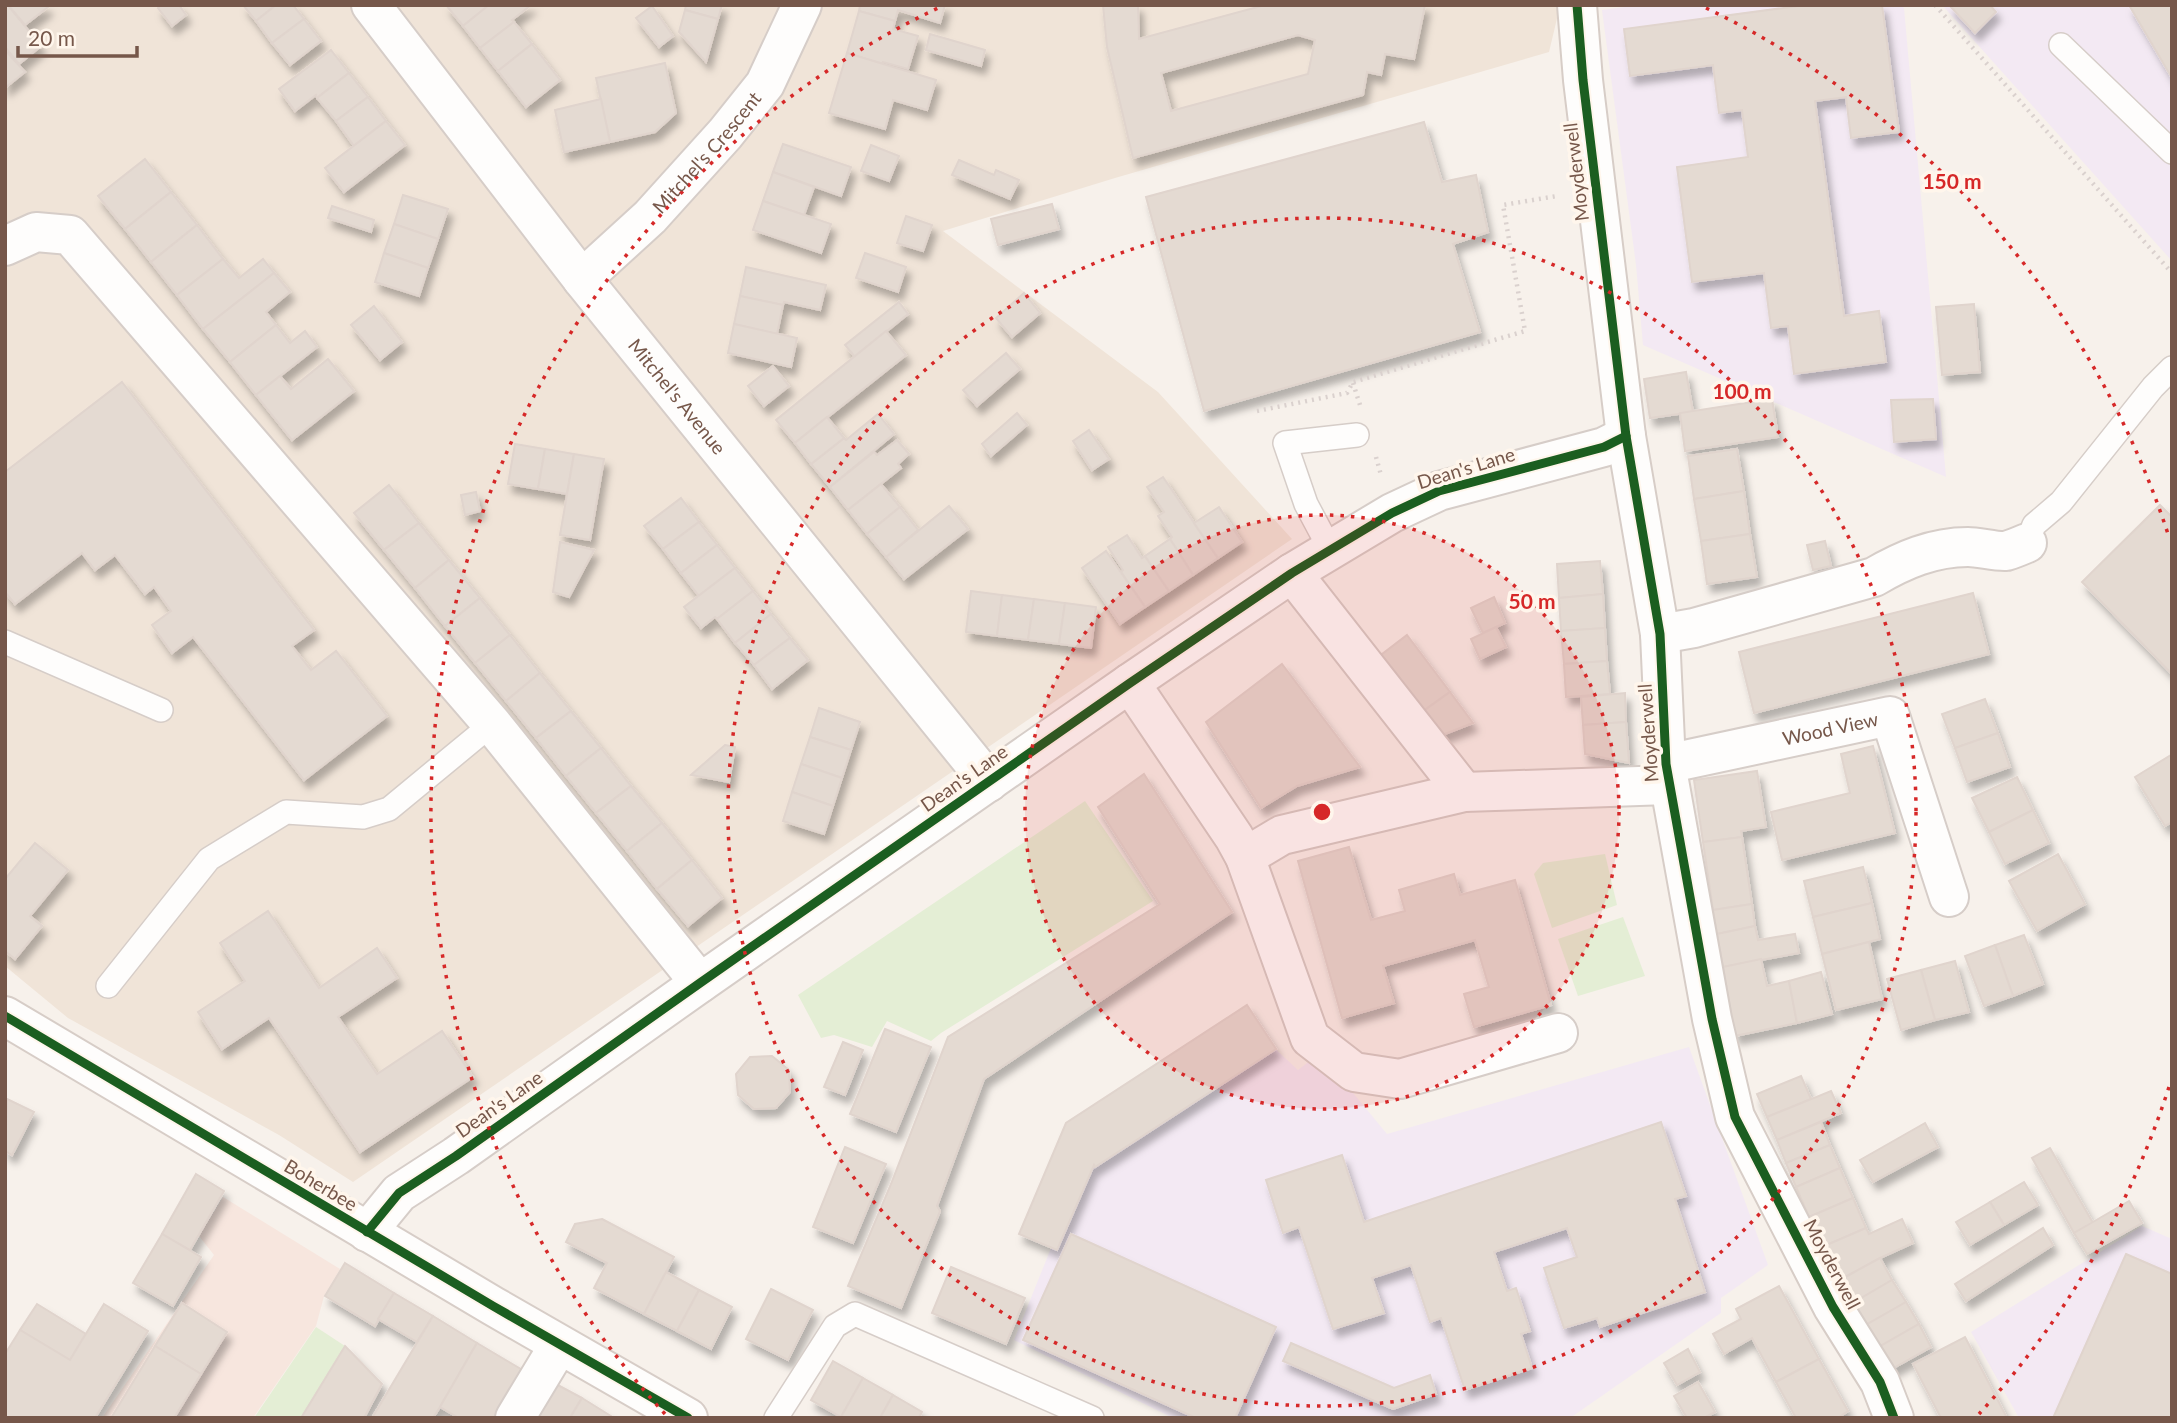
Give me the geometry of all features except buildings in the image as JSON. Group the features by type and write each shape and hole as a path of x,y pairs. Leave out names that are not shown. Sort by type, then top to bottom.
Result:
{"street":[{"name":"Mitchel's Avenue","path":"371,5 582,279 989,782"},
{"name":"Mitchel's Crescent","path":"582,279 650,217 725,134 765,84 802,5"},
{"name":"Moyderwell","path":"1577,5 1583,80 1626,436 1660,635 1667,775 1712,1019 1735,1117 1833,1307 1880,1382 1894,1418"},
{"path":"5,246 36,232 70,235 492,724 700,983"},
{"name":"Dean's Lane","path":"367,1232 399,1193 456,1156 1130,683 1292,573 1392,513 1439,491 1604,447 1626,436"},
{"path":"1660,635 1874,578 1898,563 1929,552 1966,547 2004,551 2027,543"},
{"path":"1292,573 1464,792"},
{"path":"1130,683 1234,837 1245,858 1310,1038 1353,1072 1401,1079 1558,1033"},
{"name":"Wood View","path":"1667,775 1890,716 1949,897"},
{"path":"1245,858 1282,835 1464,792 1667,775"},
{"name":"Boherbee","path":"7,1022 688,1418"},
{"path":"514,1418 559,1345"}],"lane":[{"path":"2062,45 2172,152"},
{"path":"2027,543 2034,525 2061,502 2153,387 2172,368"},
{"path":"1331,551 1307,504 1285,443 1357,435"},
{"path":"5,642 161,710"},
{"path":"108,986 209,859 286,812 363,817 389,809 492,724"},
{"path":"776,1418 835,1326 855,1314 1092,1418"}],"path":[{"path":"1935,5 2172,274"},
{"path":"1256,411 1347,393 1353,382 1525,331 1503,205 1596,191"}],"shaded area":[{"path":"5,5 1563,5 1560,6 1549,52 1115,178 943,231 1158,392 1292,539 353,1182 279,1135 68,1018 5,966"},
{"path":"1640,5 1901,5 1904,8 1946,477 1643,345 1636,265 1602,10"},
{"path":"1942,5 2172,5 2172,261"},
{"path":"1270,1044 1298,1070 1320,1053 1387,1134 1689,1047 1768,1265 1721,1298 1721,1313 1570,1418 1173,1418 1014,1340 1089,1154"},
{"path":"223,1197 340,1269 324,1296 316,1326 253,1418 102,1418 214,1255 199,1236"},
{"path":"2142,1226 2172,1239 2172,1418 2019,1418 1971,1332"}],"green space":[{"path":"1085,801 1153,901 931,1041 887,1021 872,1047 834,1035 821,1038 798,995"},
{"path":"1605,854 1617,905 1552,928 1534,874 1543,863"},
{"path":"1623,917 1645,976 1578,996 1558,939"},
{"path":"316,1327 345,1346 301,1418 254,1418"}],"cycle path":[{"path":"1577,5 1583,80 1626,436 1660,634 1666,764 1712,1019 1735,1117 1833,1307 1880,1382 1894,1418"},
{"path":"367,1232 399,1193 456,1156 1130,683 1292,573 1392,513 1439,491 1604,447 1626,436"},
{"path":"5,1016 493,1306 688,1418"}]}
